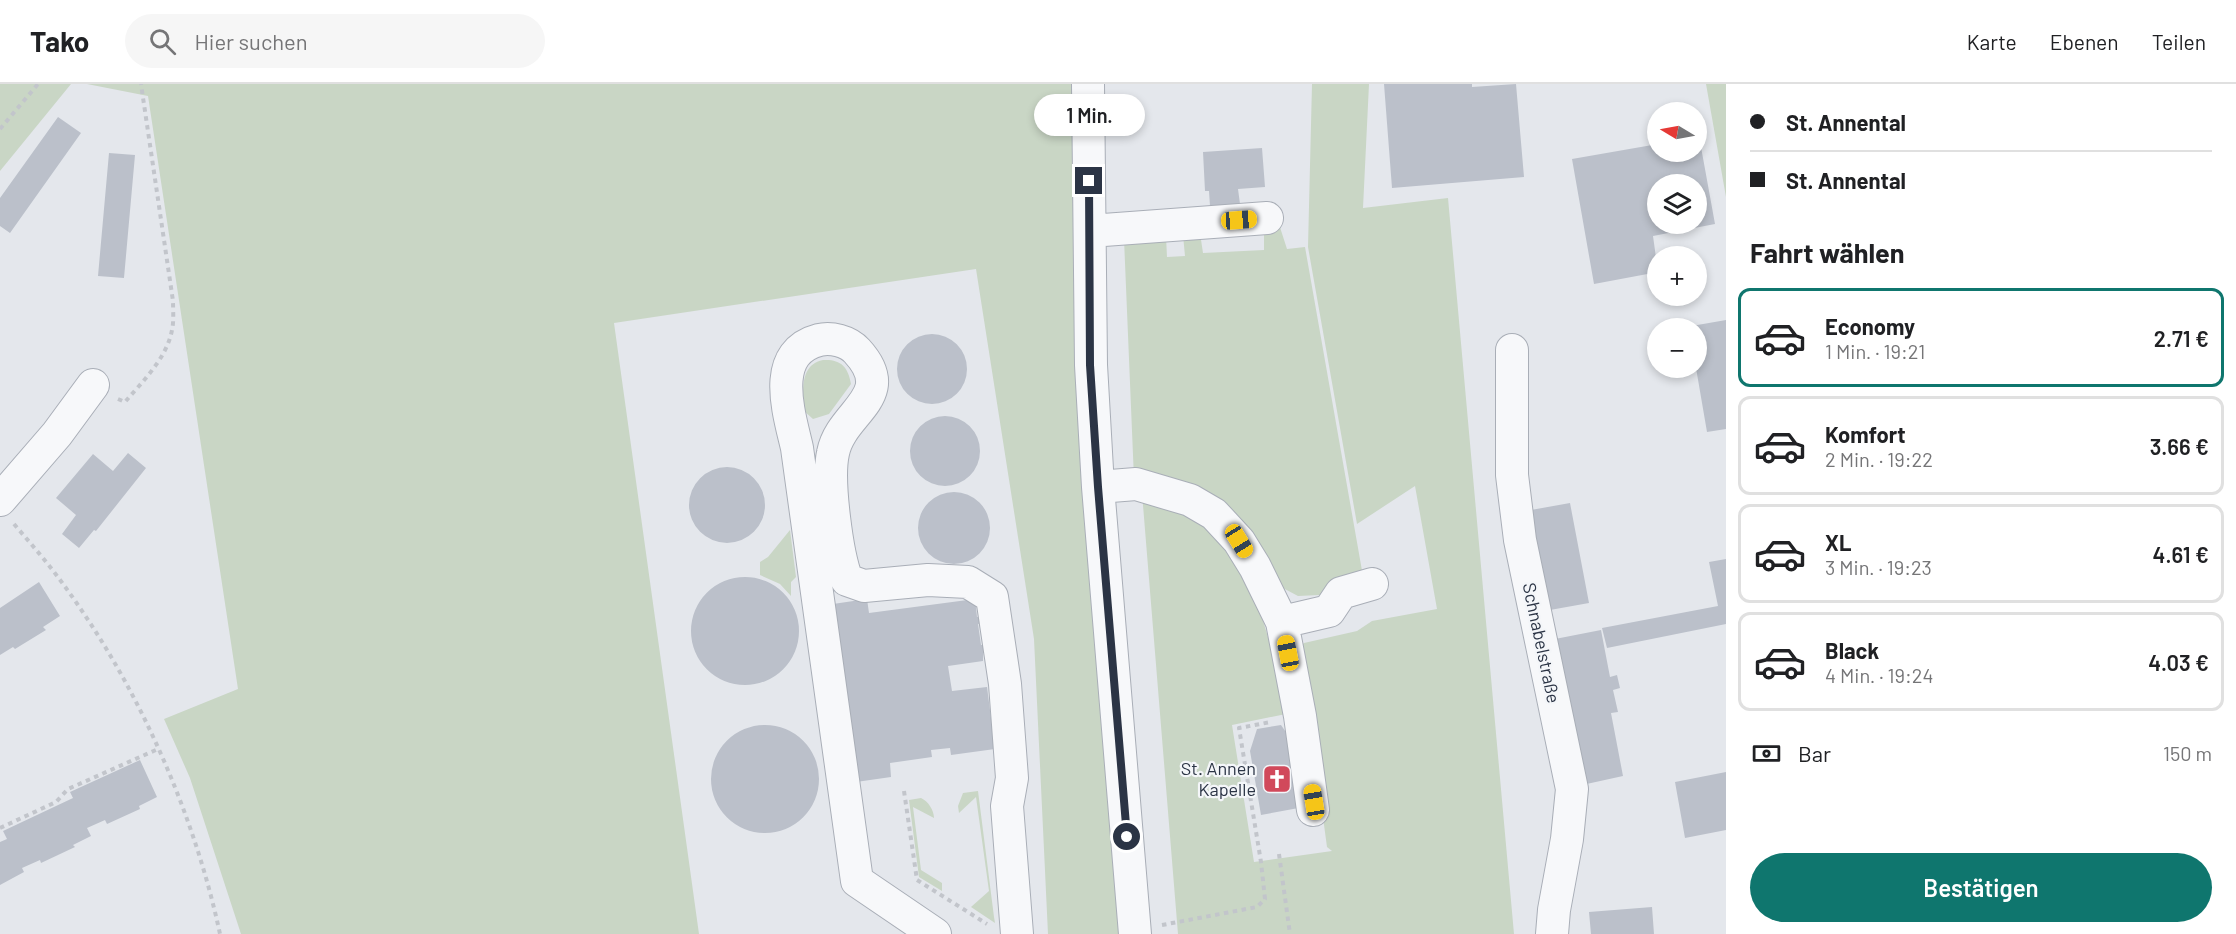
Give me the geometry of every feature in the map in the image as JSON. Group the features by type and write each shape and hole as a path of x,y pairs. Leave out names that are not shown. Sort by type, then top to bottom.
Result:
{"street":[{"path":"1088,84 1090,365 1135,932"},
{"path":"1090,231 1267,218"},
{"path":"935,934 857,881 797,448 786,394 786,373 792,359 804,347 818,340 830,339 853,346 868,363 872,377 873,388 864,405 852,417 833,450 830,468 840,562 847,580 864,586 928,580 968,582 992,597 1005,684 1012,778 1006,806 1004,930"},
{"name":"Schnabelstraße","path":"1512,350 1512,476 1520,540 1572,789 1567,839 1552,934"},
{"path":"4,508 93,385"},
{"path":"1098,487 1136,484 1190,500 1214,514 1239,541 1256,567 1282,621 1300,716 1314,810"},
{"path":"1282,621 1329,611 1341,592 1372,584"},
{"path":"888,903 903,934"}],"path":[{"path":"0,129 38,84"},
{"path":"93,385 125,402 164,353 172,330 173,301 141,84"},
{"path":"4,508 63,584 124,680 158,748 198,851 220,934"},
{"path":"1135,932 1257,907 1265,899 1260,840 1239,728 1300,716"},
{"path":"0,828 56,802 68,789 158,748"},
{"path":"904,792 916,880 1004,930"},
{"path":"1279,854 1290,934"}],"green space":[{"path":"0,84 71,84 0,171"},
{"path":"87,84 1073,84 1124,934 1048,934 1034,639 976,269 614,323 699,934 241,934 190,778 164,719 238,689 148,96"},
{"path":"1312,84 1369,84 1363,208 1448,198 1514,934 1178,934 1142,493 1156,498 1227,538 1259,607 1272,651 1286,714 1232,725 1254,862 1332,851 1327,847 1300,647 1304,643 1357,631 1372,621 1437,609 1415,486 1357,524 1308,247"},
{"path":"1706,84 1726,84 1726,197"},
{"path":"1264,218 1277,218 1287,249 1305,247 1364,582 1320,595 1298,596 1281,587 1261,563 1134,479 1124,239 1166,236 1167,257 1185,256 1183,235 1200,233 1203,253 1264,250"},
{"path":"823,360 839,362 848,373 851,384 829,414 813,419 804,411 804,380 810,367"},
{"path":"790,530 796,577 791,582 791,596 780,584 760,575 760,562 768,557"},
{"path":"978,791 995,923 971,907 989,891 976,797 959,813 958,806 963,793"},
{"path":"921,798 930,806 934,818 913,807 921,870 942,883 942,891 919,877 909,800"}],"building":[{"path":"1384,84 1472,84 1472,87 1516,84 1524,177 1392,188"},
{"path":"58,117 81,133 10,233 0,226 0,198"},
{"path":"1647,146 1647,162 1704,162 1706,174 1647,174 1647,234 1663,234 1653,236 1654,246 1647,246 1647,274 1594,284 1572,159"},
{"path":"1262,148 1265,187 1238,189 1240,204 1210,206 1209,191 1205,191 1203,152"},
{"path":"109,153 135,155 124,278 98,276"},
{"path":"1707,180 1715,224 1707,226"},
{"path":"1726,320 1726,429 1707,432 1698,378 1707,378 1707,323"},
{"path":"932,334 945,337 957,344 964,356 967,369 964,382 957,394 945,401 932,404 919,401 907,394 900,382 897,369 900,356 907,344 919,337"},
{"path":"945,416 958,419 970,426 977,438 980,451 977,464 970,476 958,483 945,486 932,483 920,476 913,464 910,451 913,438 920,426 932,419"},
{"path":"128,453 146,468 96,531 94,530 79,548 62,534 76,515 56,498 93,454 113,471"},
{"path":"727,467 741,470 754,478 762,491 765,505 762,519 754,532 741,540 727,543 713,540 700,532 692,519 689,505 692,491 700,478 713,470"},
{"path":"954,492 974,498 984,508 990,528 984,548 974,558 954,564 934,558 924,548 918,528 924,508 934,498"},
{"path":"1570,503 1589,603 1550,610 1531,510"},
{"path":"1726,559 1726,624 1607,648 1602,628 1718,606 1709,562"},
{"path":"745,577 766,581 783,593 795,610 799,631 795,652 783,669 766,681 745,685 724,681 707,669 695,652 691,631 695,610 707,593 724,581"},
{"path":"39,582 60,616 43,627 46,630 15,649 13,647 0,655 0,608"},
{"path":"867,599 869,613 975,599 977,617 983,616 984,623 978,624 981,645 986,645 988,652 983,653 983,661 948,666 952,691 987,687 995,749 951,755 950,748 931,750 932,757 890,763 891,777 856,782 833,604"},
{"path":"1601,630 1610,677 1617,675 1620,688 1613,690 1618,712 1611,713 1623,776 1582,785 1555,639"},
{"path":"765,725 786,729 803,741 815,758 819,779 815,800 803,817 786,829 765,833 744,829 727,817 715,800 711,779 715,758 727,741 744,729"},
{"name":"St. Annen Kapelle","path":"1281,725 1294,744 1304,807 1261,815 1250,751 1257,729"},
{"path":"140,760 157,797 139,806 140,809 107,824 105,820 87,828 91,836 73,845 75,847 41,863 40,860 22,868 24,872 0,885 0,842 7,839 3,831 73,798 70,792"},
{"path":"1726,772 1726,830 1685,838 1675,782"},
{"path":"1652,907 1654,934 1591,934 1589,912"}],"place":[{"name":"St. Annen Kapelle","path":"1277,779"}],"route":[{"path":"1089,181 1090,365 1127,837"}]}
